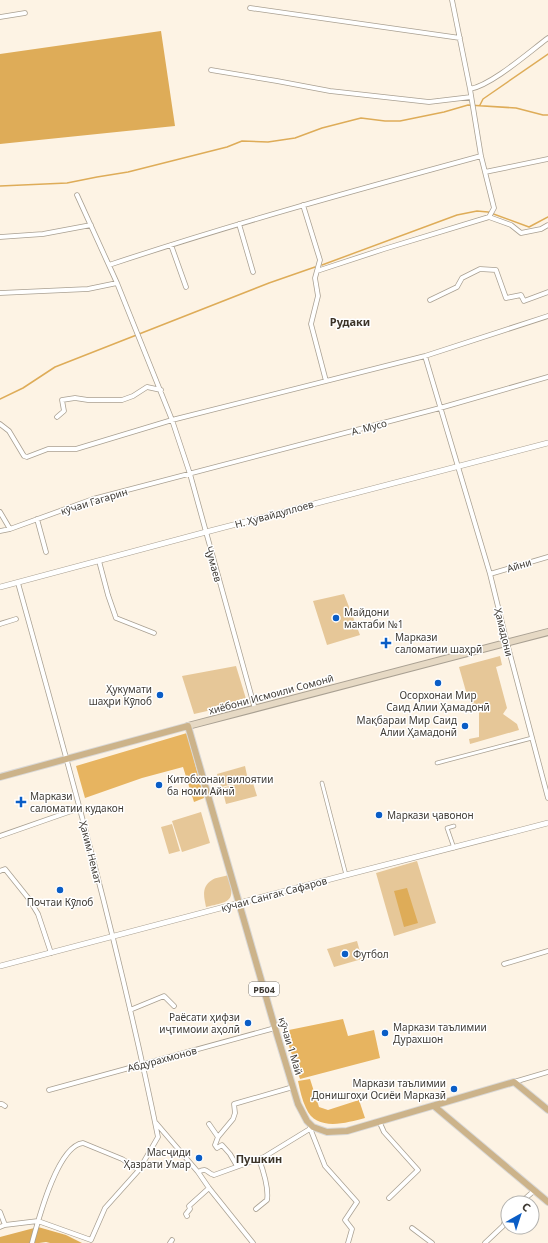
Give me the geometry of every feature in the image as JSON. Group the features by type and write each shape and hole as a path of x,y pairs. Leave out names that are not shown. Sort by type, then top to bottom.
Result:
{"main road":[{"name":"хиёбони Исмоили Сомонӣ","path":"0,777 188,726 548,632"},
{"name":"кӯчаи 1 Май","path":"188,726 293,1087 302,1113 306,1121 312,1127"},
{"path":"312,1127 327,1132 347,1131 514,1082 548,1110"},
{"path":"434,1106 548,1202"}],"street":[{"path":"452,0 470,89 481,156 494,208 489,218"},
{"path":"250,8 460,38"},
{"path":"0,17 25,13"},
{"path":"470,89 477,87 501,73 548,38"},
{"path":"211,70 330,90 430,102 471,100"},
{"path":"109,265 171,244 303,205 481,156"},
{"path":"485,172 548,159"},
{"name":"Ҷумаев","path":"77,194 117,283 172,420 190,474 255,709"},
{"path":"303,205 320,260 315,278 318,296 311,324 326,381"},
{"path":"317,271 489,218 511,225 521,233 541,229 548,225"},
{"path":"239,224 253,272"},
{"path":"0,236 43,234 91,225"},
{"path":"171,244 186,287"},
{"path":"430,300 457,287 462,278 480,269 496,270 506,298 521,296 524,301 548,292"},
{"path":"0,293 88,289 117,283"},
{"path":"0,424 9,431 24,456 27,457 48,449 76,449 172,420 425,356 548,316"},
{"name":"Ҳамадони","path":"425,356 490,574 548,798"},
{"name":"А. Мусо","path":"190,474 440,408 548,377"},
{"path":"57,417 64,411 62,400 75,398 88,400 122,400 133,396 147,387 161,390"},
{"name":"Н. Ҳувайдуллоев","path":"0,588 206,532 548,443"},
{"name":"кӯчаи Гагарин","path":"0,531 10,529 93,499 190,474"},
{"path":"0,512 10,529"},
{"path":"37,519 46,552"},
{"name":"Айни","path":"490,574 548,557"},
{"path":"99,561 116,618 154,633"},
{"name":"Ҳаким Немат","path":"18,583 80,808 144,1063 158,1137 139,1170 105,1208 93,1242"},
{"path":"0,624 16,619"},
{"path":"437,763 532,738"},
{"path":"322,783 346,875"},
{"path":"0,836 80,808"},
{"name":"кӯчаи Сангак Сафаров","path":"0,966 548,823"},
{"path":"454,826 447,828 454,848"},
{"path":"0,871 4,870 29,899 38,914 51,953"},
{"path":"504,964 548,951"},
{"path":"130,1010 164,996 174,1006"},
{"name":"Абдурахмонов","path":"49,1090 275,1028"},
{"path":"514,1082 548,1072"},
{"path":"237,1166 230,1154 222,1145 217,1148 215,1145 218,1137 233,1119 235,1113 234,1104 293,1087"},
{"path":"0,1104 5,1106"},
{"path":"379,1121 384,1132 418,1170 389,1198"},
{"path":"155,1123 198,1172 253,1243"},
{"path":"209,1124 218,1137"},
{"path":"198,1172 206,1170 214,1175 259,1159 312,1127 325,1166 357,1202 345,1220 352,1230 348,1243"},
{"path":"32,1243 50,1184 66,1157 72,1149 80,1143 122,1159 139,1170"},
{"path":"256,1209 267,1200 268,1194 259,1159"},
{"path":"187,1216 186,1214 190,1209 189,1206 209,1188"},
{"path":"529,1195 534,1190"},
{"path":"0,1212 5,1225"},
{"path":"0,1228 5,1225 38,1221 93,1242"},
{"path":"412,1228 432,1243"},
{"path":"485,1243 500,1229"}],"shaded area":[{"path":"161,31 175,126 0,144 0,54"},
{"name":"Майдони мактаби №1","path":"344,594 360,635 327,645 313,601"},
{"path":"500,656 502,665 496,667 507,708 503,714 517,724 519,730 470,744 469,739 479,737 479,708 472,704 472,694 467,695 459,667"},
{"path":"236,666 247,702 194,714 182,676"},
{"path":"187,733 204,798 194,802 183,767 142,778 85,798 76,766"},
{"path":"245,766 248,780 221,787 217,774"},
{"path":"252,780 257,796 226,804 222,788"},
{"path":"201,812 210,843 182,852 172,821"},
{"path":"172,824 180,851 169,854 161,827"},
{"path":"417,861 436,923 394,936 376,873"},
{"path":"228,875 231,891 229,899 206,907 204,892 206,886 214,879"},
{"path":"407,888 418,923 404,927 394,891"},
{"name":"Футбол","path":"357,941 362,959 334,967 327,949"},
{"path":"343,1019 348,1036 374,1030 380,1058 300,1079 284,1031"},
{"path":"310,1079 319,1107 328,1110 359,1100 365,1118 332,1124 324,1123 311,1116 302,1098 298,1081"},
{"path":"38,1227 66,1235 82,1243 0,1243 0,1237"}],"waterway":[{"path":"480,105 483,99 548,54"},
{"path":"0,186 67,183 128,172 227,147 242,141 268,142 295,138 322,128 361,118 400,121 444,112 468,105 516,108 548,115"},
{"path":"322,265 457,215 477,211 488,212 529,227 548,217"},
{"path":"0,399 23,388 55,367 269,283 315,267"}],"place":[{"name":"Майдони мактаби №1","path":"336,618"},
{"name":"Маркази саломатии шаҳрӣ","path":"386,643"},
{"name":"Осорхонаи Мир Саид Алии Ҳамадонӣ","path":"438,683"},
{"name":"Ҳукумати шаҳри Кӯлоб","path":"160,695"},
{"name":"Мақбараи Мир Саид Алии Ҳамадонӣ","path":"465,726"},
{"name":"Китобхонаи вилоятии ба номи Айнӣ","path":"159,785"},
{"name":"Маркази саломатии кудакон","path":"21,802"},
{"name":"Маркази ҷавонон","path":"379,815"},
{"name":"Почтаи Кӯлоб","path":"60,890"},
{"name":"Футбол","path":"345,954"},
{"name":"Раёсати ҳифзи иҷтимоии аҳолӣ","path":"248,1023"},
{"name":"Маркази таълимии Дурахшон","path":"385,1033"},
{"name":"Маркази таълимии Донишгоҳи Осиёи Марказӣ","path":"454,1089"},
{"name":"Масҷиди Ҳазрати Умар","path":"199,1158"}],"district":[{"name":"Рудаки","path":"350,321"},
{"name":"Пушкин","path":"259,1158"}]}
